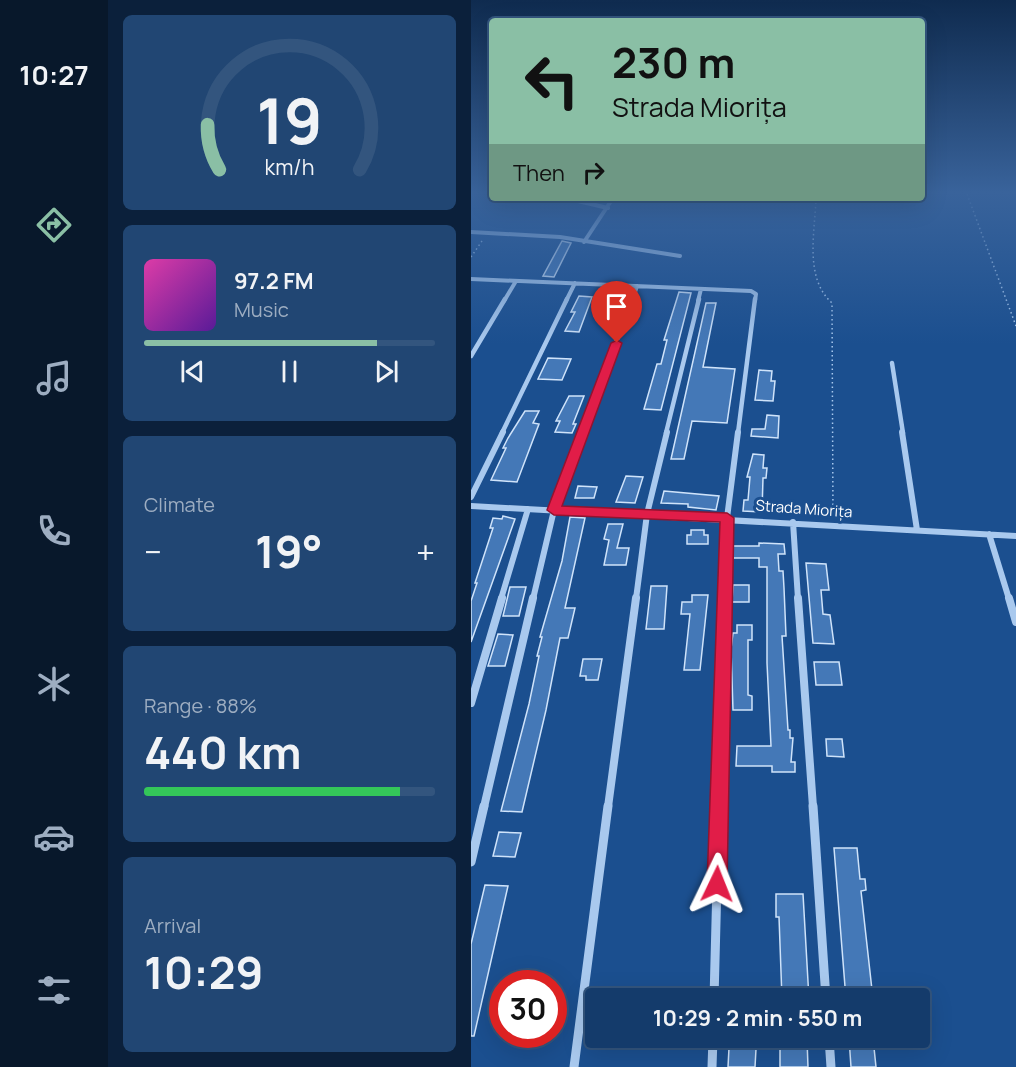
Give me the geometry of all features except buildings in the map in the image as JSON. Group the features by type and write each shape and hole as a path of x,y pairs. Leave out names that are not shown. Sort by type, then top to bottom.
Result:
{"street":[{"path":"596,244 680,256"},
{"path":"471,279 755,291 727,518 714,988"},
{"path":"471,356 516,281"},
{"path":"471,497 575,283"},
{"path":"471,862 554,510 637,286"},
{"path":"574,1067 647,513 701,289"},
{"path":"892,363 917,530"},
{"name":"Strada Miorița","path":"471,506 647,513 1016,536"},
{"path":"471,703 528,508"},
{"path":"793,522 826,988"},
{"path":"989,534 1016,622"},
{"path":"712,1067 713,1048"},
{"path":"830,1048 831,1067"}],"path":[{"path":"471,257 479,244"},
{"path":"815,244 814,274 822,294 832,303 833,525"},
{"path":"985,244 1016,326"}],"route":[{"path":"617,343 554,510 727,518 717,884"}]}
